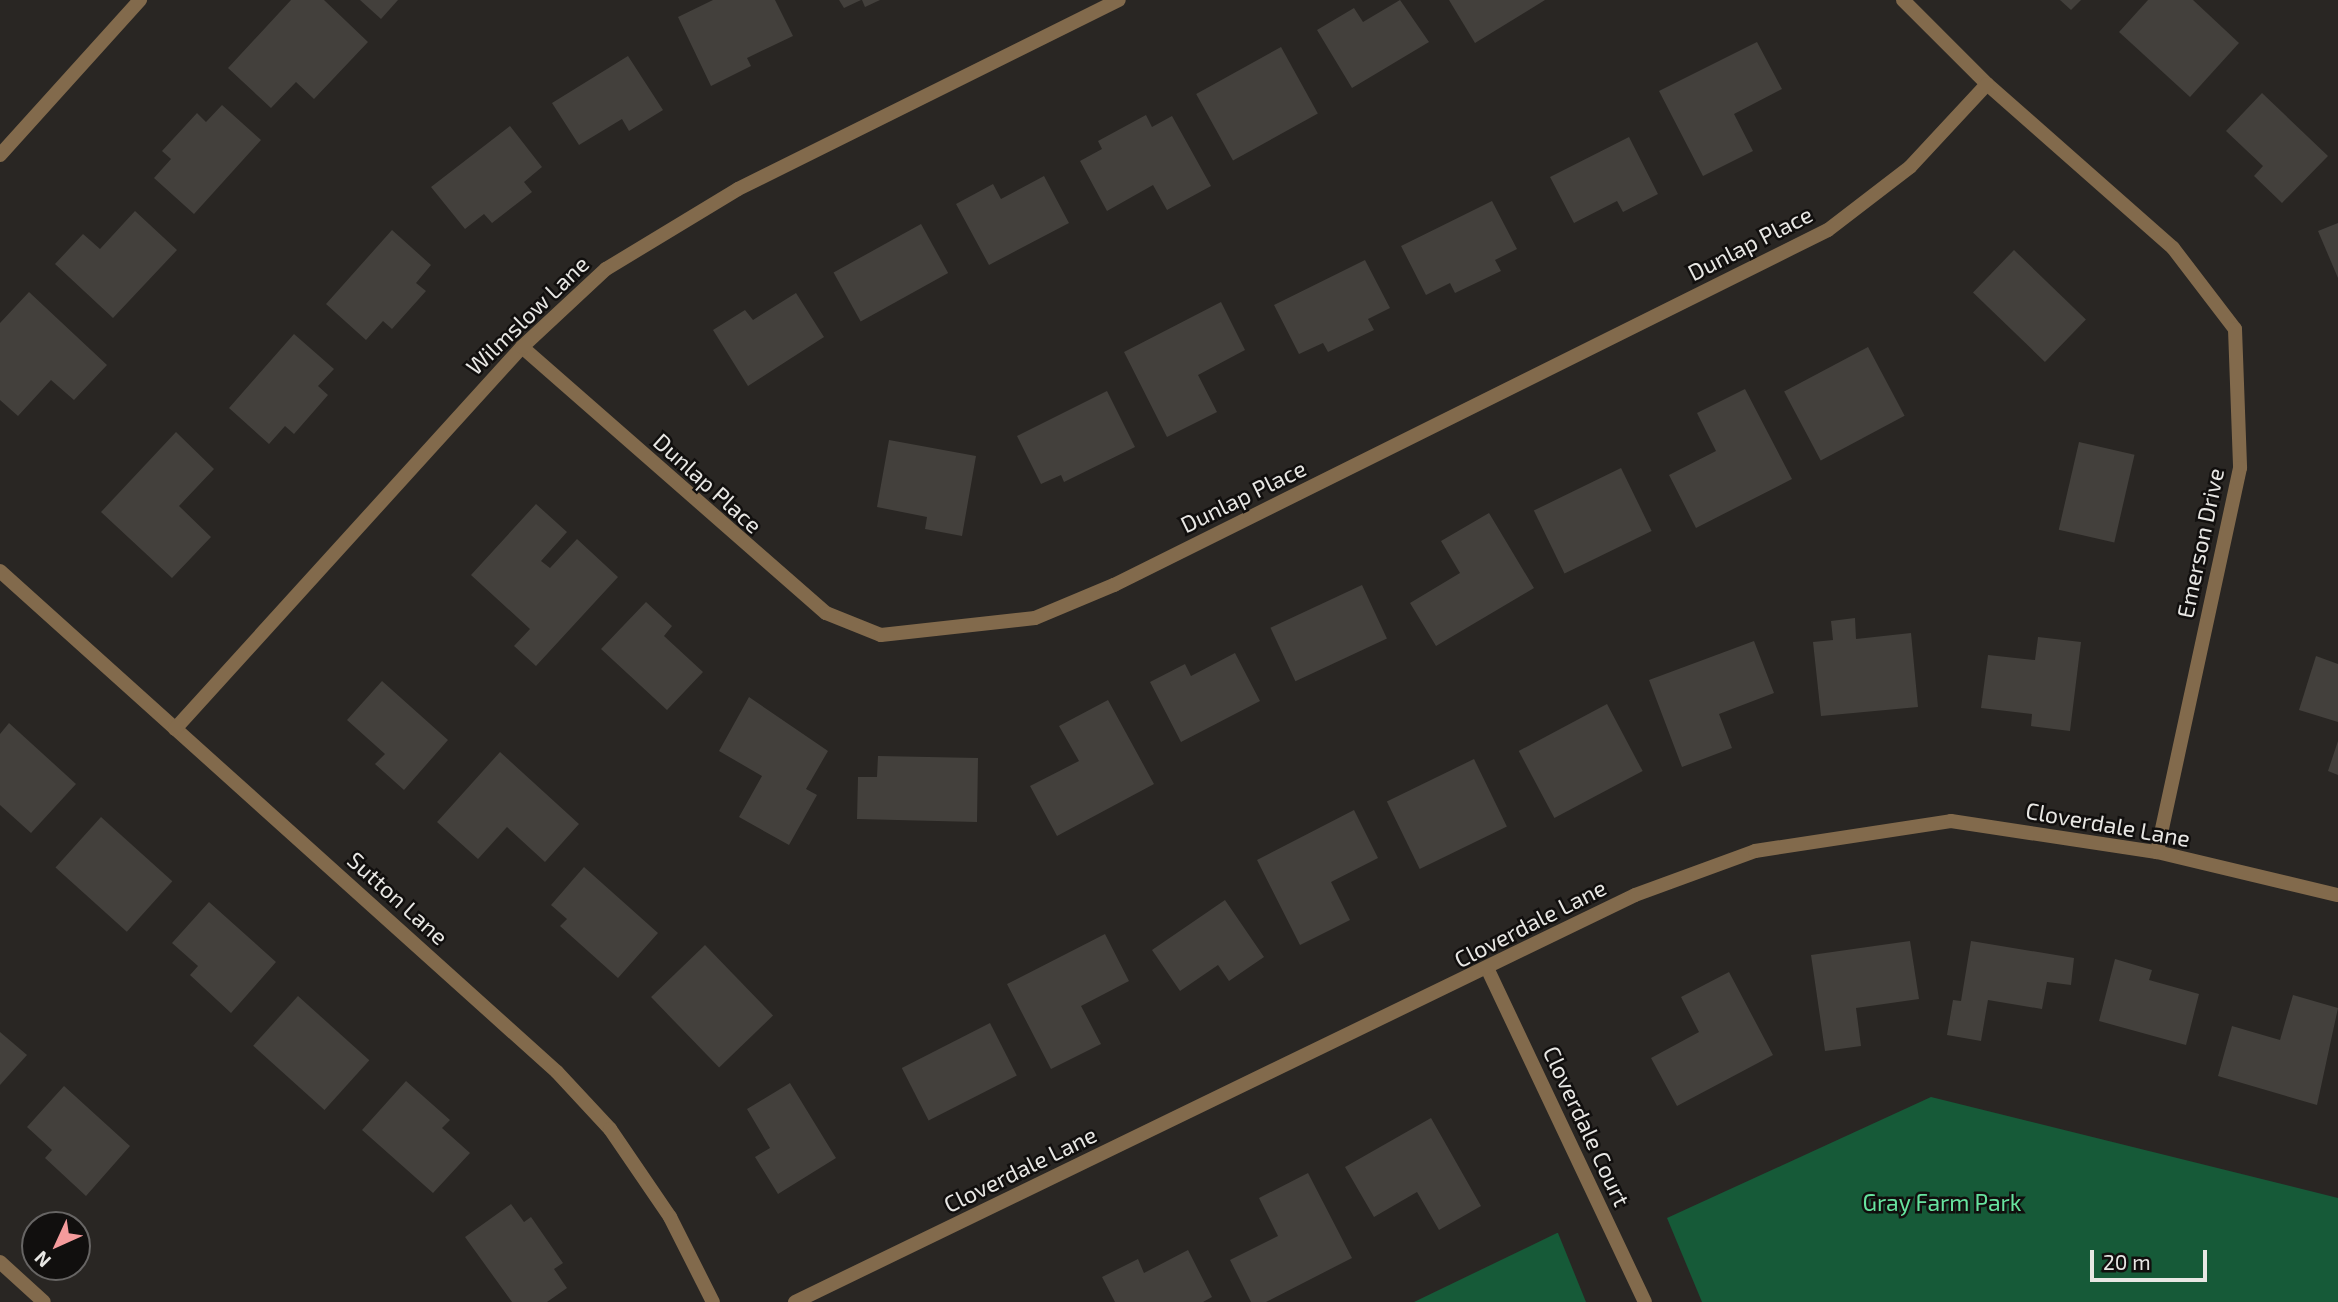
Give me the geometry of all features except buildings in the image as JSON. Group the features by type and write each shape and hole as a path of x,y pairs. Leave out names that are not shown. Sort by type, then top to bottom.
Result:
{"street":[{"name":"Wilmslow Lane","path":"175,729 522,347 606,269 667,228 1119,0"},
{"name":"Emerson Drive","path":"1903,0 1987,83 2173,248 2235,329 2240,468 2157,852"},
{"path":"0,155 134,2"},
{"name":"Dunlap Place","path":"522,347 826,614 881,635 1035,618 1127,579 1828,230 1894,182 1987,83"},
{"name":"Sutton Lane","path":"0,571 566,1082 610,1129 670,1217 713,1302"},
{"name":"Cloverdale Lane","path":"795,1302 1685,873 1755,850 1852,831 1951,821 2157,852 2338,895"},
{"name":"Cloverdale Court","path":"1488,970 1645,1302"},
{"path":"0,1262 44,1302"}],"green space":[{"name":"Gray Farm Park","path":"1931,1097 2338,1198 2338,1302 1702,1302 1667,1218"},
{"path":"1557,1233 1586,1302 1414,1302"}]}
